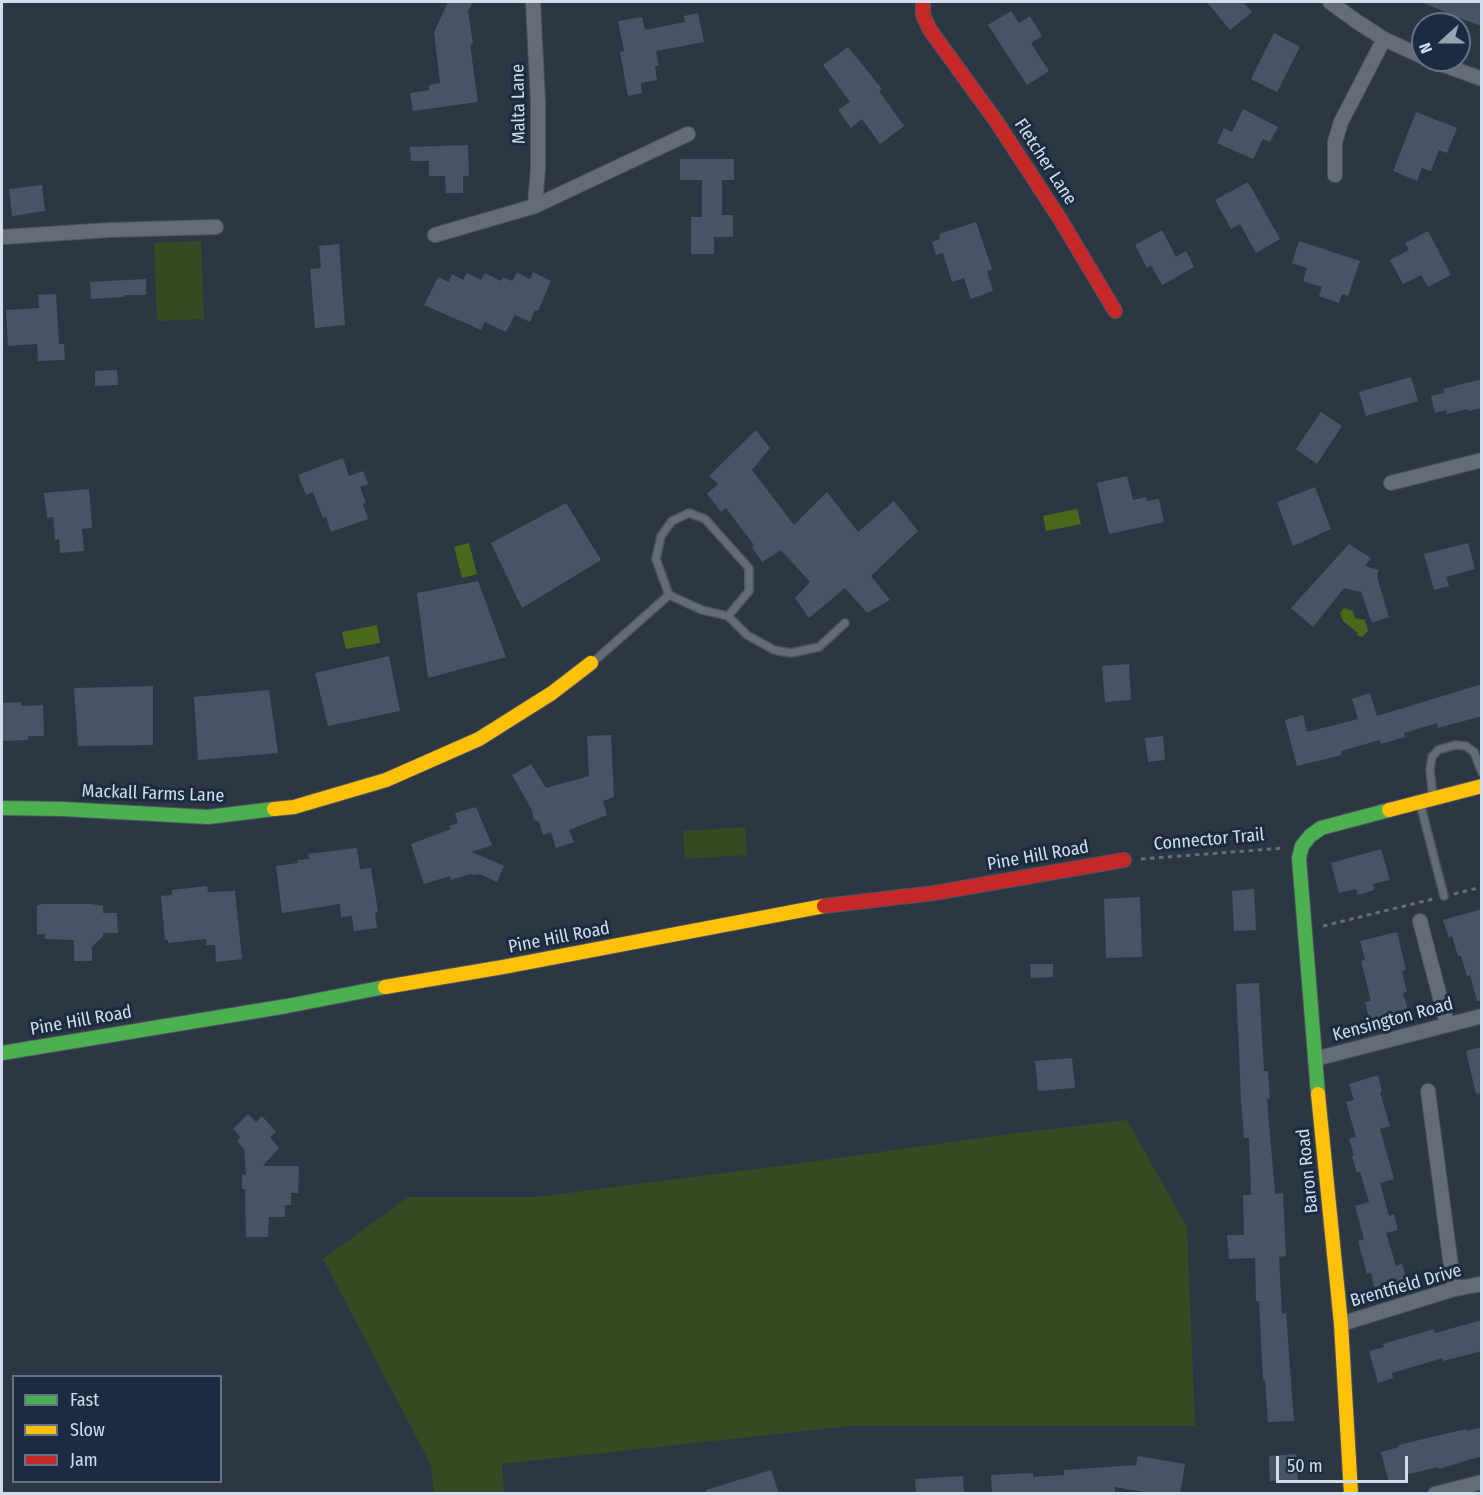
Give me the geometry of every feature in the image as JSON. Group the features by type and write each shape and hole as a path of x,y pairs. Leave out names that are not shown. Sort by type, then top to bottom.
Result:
{"street":[{"name":"Malta Lane","path":"533,2 538,113 535,206"},
{"name":"Fletcher Lane","path":"923,2 923,15 936,38 996,121 1060,219 1115,311"},
{"path":"1330,2 1384,39 1411,51"},
{"path":"1335,175 1335,142 1341,122 1384,39"},
{"path":"1463,72 1482,79"},
{"path":"435,235 535,206 688,134"},
{"path":"2,237 110,230 216,227"},
{"path":"1391,483 1482,460"},
{"name":"Mackall Farms Lane","path":"2,808 208,817 294,807 386,780 479,739 552,693 591,663"},
{"path":"1302,846 1321,828 1482,786"},
{"name":"Baron Road","path":"1302,846 1299,868 1341,1324 1351,1494"},
{"name":"Pine Hill Road","path":"2,1053 287,1006 810,908 934,893 1121,860"},
{"path":"1420,921 1446,1024"},
{"name":"Kensington Road","path":"1315,1059 1482,1016"},
{"path":"1428,1090 1454,1289"},
{"name":"Brentfield Drive","path":"1341,1324 1454,1289 1482,1284"},
{"path":"1435,1494 1482,1482"}],"lane":[{"path":"729,616 749,591 749,568 705,519 689,513 672,521 661,536 656,559 669,595 702,610 729,616 747,635 774,650 791,653 819,646 845,623"},
{"path":"591,663 669,595"},
{"path":"1444,896 1426,801 1432,757 1438,750 1455,745 1466,746 1474,752 1482,773"}],"path":[{"name":"Connector Trail","path":"1121,860 1302,846"},
{"path":"1304,931 1482,887"}],"shaded area":[{"path":"201,241 204,319 157,321 154,243"},
{"path":"1077,509 1081,524 1046,531 1043,516"},
{"path":"469,543 477,574 462,578 454,547"},
{"path":"1344,608 1353,611 1355,618 1365,620 1368,631 1362,637 1358,636 1357,632 1343,621 1340,613"},
{"path":"377,625 380,643 346,649 342,632"},
{"path":"745,827 747,855 685,859 683,831"},
{"path":"1127,1120 1187,1227 1195,1426 850,1426 502,1464 504,1493 434,1493 431,1465 323,1259 408,1197 536,1197"}],"building":[{"path":"448,2 473,2 468,11 478,102 413,111 410,93 429,90 429,85 440,83 434,32"},
{"path":"1207,2 1243,2 1252,12 1230,30"},
{"path":"1421,2 1482,2 1482,26 1471,22 1471,12 1445,12"},
{"path":"1011,11 1019,23 1030,16 1042,36 1031,43 1049,71 1027,85 988,25"},
{"path":"698,13 704,42 656,51 659,66 655,66 657,80 641,83 642,93 628,96 620,52 624,51 618,21 642,17 645,30 685,22 684,16"},
{"path":"1274,33 1300,47 1277,92 1251,79"},
{"path":"848,47 882,89 879,91 904,126 880,144 862,119 851,128 838,110 850,102 823,65"},
{"path":"1243,109 1278,127 1270,142 1263,139 1253,159 1217,143 1224,128 1232,132"},
{"path":"1416,112 1457,128 1447,153 1439,150 1431,171 1422,168 1417,181 1393,171"},
{"path":"468,145 469,176 463,176 463,193 446,193 445,176 429,176 429,161 411,161 410,147"},
{"path":"680,159 734,159 734,180 722,180 722,215 733,215 733,237 714,237 714,254 691,254 691,217 702,217 702,180 680,180"},
{"path":"1248,182 1280,239 1256,253 1240,224 1231,229 1215,200"},
{"path":"42,185 45,211 12,216 9,189"},
{"path":"976,222 992,269 987,271 993,291 971,299 964,278 952,282 943,253 936,255 932,242 940,239 939,234"},
{"path":"1162,230 1176,257 1186,251 1194,267 1162,285 1151,265 1147,268 1135,245"},
{"path":"1428,231 1451,275 1428,287 1421,275 1403,284 1390,260 1409,250 1405,243"},
{"path":"1299,241 1360,261 1348,296 1342,294 1339,303 1319,296 1322,287 1303,281 1307,268 1292,263"},
{"path":"339,244 345,325 315,328 310,269 321,268 319,246"},
{"path":"517,272 530,279 533,272 551,281 538,311 535,310 530,322 515,315 506,332 485,322 481,330 424,305 438,277 449,282 452,274 463,280 467,273 481,280 485,273 501,281 503,277 512,281"},
{"path":"146,279 146,295 91,299 90,282"},
{"path":"56,294 59,344 64,344 65,360 38,361 37,344 8,346 6,310 39,308 38,295"},
{"path":"117,370 118,385 95,386 95,371"},
{"path":"1411,377 1418,401 1366,416 1359,392"},
{"path":"1482,379 1482,408 1447,414 1446,410 1435,413 1431,396 1444,393 1443,389"},
{"path":"1321,412 1342,426 1317,464 1296,449"},
{"path":"756,430 770,448 752,470 794,525 827,492 858,532 894,501 918,531 871,576 890,600 867,613 845,588 809,618 795,598 810,582 781,550 762,562 752,547 754,545 726,508 721,512 707,494 718,484 709,476"},
{"path":"343,458 349,476 363,471 368,484 360,487 366,503 363,504 368,519 331,532 313,492 306,495 298,475"},
{"path":"1127,476 1133,500 1146,497 1147,501 1159,499 1164,522 1109,534 1097,483"},
{"path":"1315,487 1331,529 1293,546 1277,502"},
{"path":"89,489 92,528 82,529 84,551 60,553 59,539 55,540 53,517 47,518 44,493"},
{"path":"566,503 601,560 522,608 491,543"},
{"path":"1468,543 1475,569 1446,577 1449,586 1434,590 1424,554"},
{"path":"1349,544 1371,558 1365,566 1379,570 1377,577 1389,617 1372,623 1361,592 1344,588 1313,627 1291,608"},
{"path":"478,581 506,657 428,678 417,593"},
{"path":"389,656 400,711 328,726 315,673"},
{"path":"1129,664 1131,700 1105,702 1102,666"},
{"path":"1482,684 1482,716 1438,728 1437,723 1404,733 1405,737 1381,744 1380,740 1341,751 1342,755 1297,766 1285,720 1303,715 1307,732 1358,719 1352,699 1370,693 1377,716"},
{"path":"153,686 153,745 78,746 74,688"},
{"path":"269,690 278,753 198,760 194,697"},
{"path":"21,702 21,706 43,705 44,736 28,736 28,740 2,741 2,703"},
{"path":"611,735 614,797 603,801 607,815 569,830 574,842 556,848 551,832 543,835 539,822 534,820 532,810 512,775 531,764 546,788 589,776 587,736"},
{"path":"1163,736 1165,760 1148,762 1145,738"},
{"path":"476,807 492,845 472,852 504,866 497,882 480,874 470,874 451,880 450,876 424,884 411,844 451,829 449,826 458,823 455,813"},
{"path":"357,848 360,869 371,868 378,912 375,913 377,928 354,931 352,916 341,917 340,904 282,913 276,866 309,859 308,854"},
{"path":"1381,849 1390,880 1373,884 1374,890 1358,895 1356,889 1339,893 1331,863"},
{"path":"207,886 208,892 235,891 242,959 216,962 215,945 206,945 206,939 168,943 168,940 165,940 161,896 172,895 172,890"},
{"path":"1254,889 1256,930 1234,931 1232,891"},
{"path":"1140,897 1142,957 1106,958 1104,899"},
{"path":"42,904 103,906 103,913 117,913 118,933 103,933 103,936 92,947 92,961 74,961 74,940 45,939 45,934 37,934 37,906"},
{"path":"1482,909 1482,1001 1477,1001 1470,975 1467,976 1461,956 1458,956 1452,936 1449,938 1443,920"},
{"path":"1397,932 1406,970 1402,971 1407,992 1403,993 1408,1010 1369,1019 1365,1002 1371,1001 1361,961 1365,960 1360,941"},
{"path":"1030,964 1053,964 1053,977 1031,978"},
{"path":"1259,983 1264,1071 1268,1071 1270,1098 1267,1099 1275,1194 1283,1193 1286,1256 1279,1257 1282,1314 1286,1313 1294,1421 1268,1422 1265,1380 1263,1380 1259,1301 1256,1301 1255,1258 1229,1259 1227,1235 1244,1235 1243,1195 1251,1195 1249,1138 1244,1138 1241,1100 1236,984"},
{"path":"1482,1047 1482,1093 1476,1094 1466,1051"},
{"path":"1072,1058 1075,1088 1038,1091 1035,1061"},
{"path":"1378,1075 1382,1091 1380,1092 1390,1126 1380,1129 1394,1179 1380,1183 1389,1216 1394,1214 1398,1230 1386,1233 1396,1266 1402,1264 1407,1281 1375,1290 1371,1273 1367,1274 1358,1241 1364,1239 1355,1206 1369,1202 1360,1172 1357,1173 1352,1156 1354,1155 1349,1139 1356,1137 1346,1102 1354,1100 1349,1084"},
{"path":"248,1114 256,1122 262,1116 276,1132 270,1137 279,1148 263,1166 299,1166 298,1193 291,1193 291,1205 285,1205 285,1217 269,1217 268,1237 246,1237 245,1189 242,1189 242,1174 246,1175 244,1149 237,1141 240,1137 233,1129"},
{"path":"1482,1320 1482,1351 1443,1361 1443,1358 1392,1373 1393,1378 1378,1383 1369,1351 1384,1347 1383,1344 1434,1329 1435,1333"},
{"path":"1482,1427 1482,1456 1439,1469 1438,1467 1405,1475 1407,1479 1389,1483 1381,1452 1399,1447 1398,1445"},
{"path":"1296,1454 1298,1480 1270,1481 1269,1456"},
{"path":"1138,1456 1185,1464 1180,1494 1155,1494 1115,1487 1115,1494 992,1494 991,1475 1033,1473 1033,1477 1064,1475 1064,1470 1136,1465"},
{"path":"771,1470 779,1494 706,1494 706,1490"},
{"path":"963,1476 964,1494 916,1494 915,1479"}],"traffic: fast":[{"path":"2,808 208,817 274,809"},
{"path":"1318,1094 1299,858 1302,846 1321,828 1389,810"},
{"path":"2,1053 287,1006 385,987"}],"traffic: slow":[{"path":"274,809 294,807 386,780 479,739 552,693 591,663"},
{"path":"1389,810 1482,786"},
{"path":"385,987 824,906"},
{"path":"1318,1094 1341,1324 1351,1494"}],"traffic: jam":[{"path":"923,2 923,15 930,30 996,121 1060,219 1115,311"},
{"path":"824,906 934,893 1124,860"}]}
